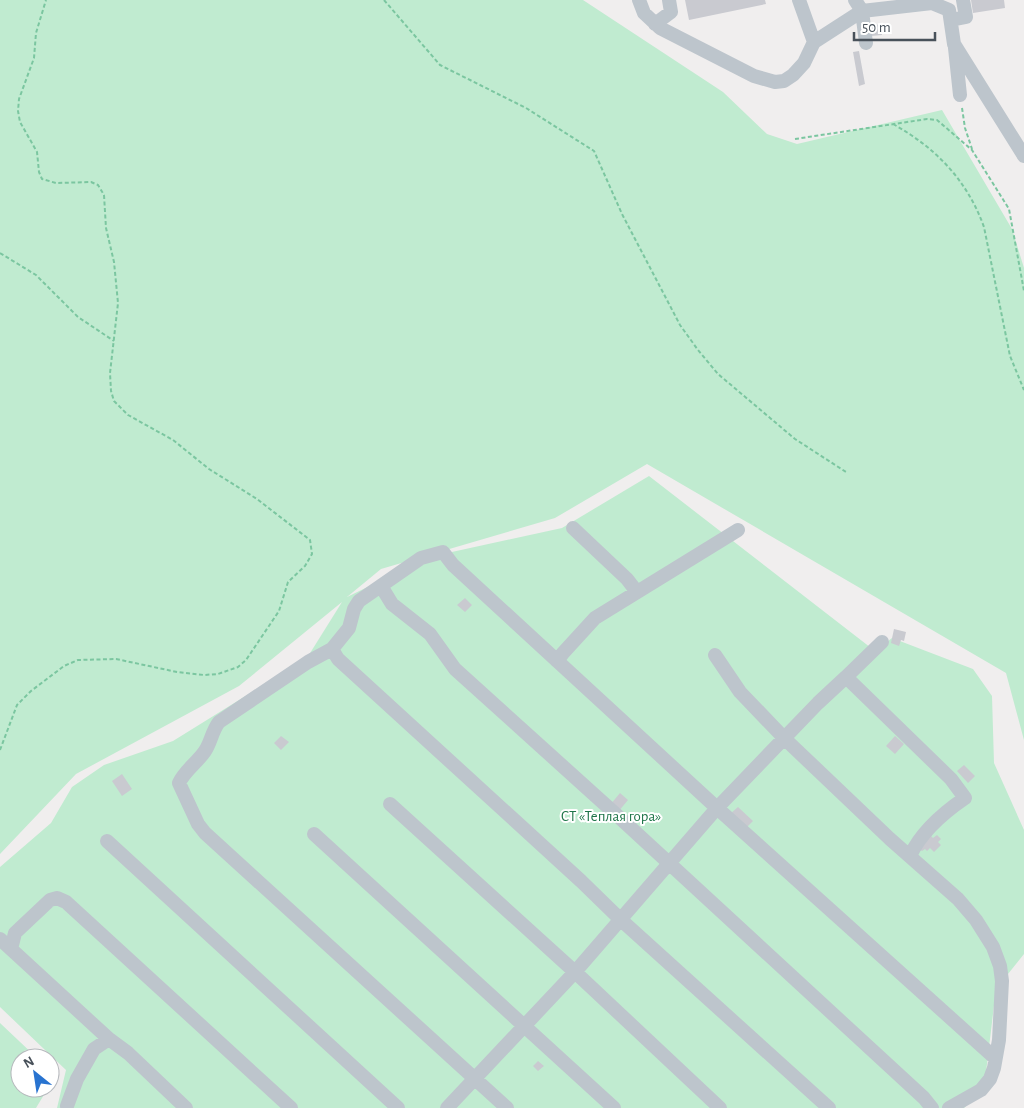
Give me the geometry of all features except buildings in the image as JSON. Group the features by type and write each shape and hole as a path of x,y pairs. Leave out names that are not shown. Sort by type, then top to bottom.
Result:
{"street":[{"path":"639,0 644,13 655,24 754,76 775,82 784,81 793,75 804,63 814,42 858,5 932,3 949,10 952,20 960,95"},
{"path":"655,24 670,12 669,0"},
{"path":"799,0 814,42"},
{"path":"952,20 966,17 963,0"},
{"path":"858,5 866,43"},
{"path":"954,44 1024,156"},
{"path":"573,528 627,579 637,592"},
{"path":"558,661 563,652 595,618 738,530"},
{"path":"507,1108 205,833 198,824 180,783 183,775 204,752 219,722 308,662 332,649 349,628 358,601 421,558 443,552 453,565 717,808 995,1058"},
{"path":"381,586 392,604 430,634 455,670 924,1098 932,1108"},
{"path":"447,1108 574,972 717,808 818,703 882,642"},
{"path":"332,649 338,659 581,881 620,919 829,1108"},
{"path":"715,654 740,692 785,738 958,899 976,920 993,947 1000,966 1002,981 999,1040 994,1068 990,1079 981,1090 949,1108"},
{"path":"846,677 951,779 965,798 948,810 916,842 910,856"},
{"path":"390,804 720,1108"},
{"path":"314,834 614,1108"},
{"path":"106,841 398,1108"},
{"path":"11,949 15,933 50,900 57,898 66,902 290,1108"},
{"path":"0,939 109,1039 128,1053 186,1108"},
{"path":"67,1106 77,1079 94,1049 109,1039"}],"path":[{"path":"0,750 17,705 31,691 64,666 78,660 116,659 177,672 204,675 218,674 238,667 246,660 279,611 288,582 305,566 312,554 310,540 257,499 210,469 173,440 128,415 114,401 111,391 110,373 118,303 114,262 106,228 104,195 98,185 91,182 56,183 42,179 38,172 36,152 20,122 18,111 19,99 34,58 36,33 46,0"},
{"path":"384,0 440,65 526,108 594,151 622,214 648,265 680,325 698,350 718,374 795,439 846,472"},
{"path":"960,95 965,128 972,150 1009,209 1024,291"},
{"path":"795,139 927,119 937,120 972,150"},
{"path":"892,124 915,137 938,154 963,185 978,209 984,226 1010,356 1024,390"},
{"path":"0,253 36,275 78,317 114,341"}],"green space":[{"name":"СТ «Теплая гора»","path":"0,0 583,0 723,92 767,134 797,144 942,110 1012,229 1024,268 1024,740 1006,673 647,464 555,518 381,569 347,597 429,557 562,528 649,476 875,651 892,638 973,669 992,696 994,763 1024,830 1024,954 996,989 984,1089 964,1108 57,1108 66,1070 60,1064 60,1048 43,1048 0,1007 0,867 51,823 72,787 104,765 173,741 307,658 342,602 239,686 76,774 0,854"},
{"path":"0,1023 26,1048 10,1048 10,1098 42,1098 36,1108 0,1108"}]}
